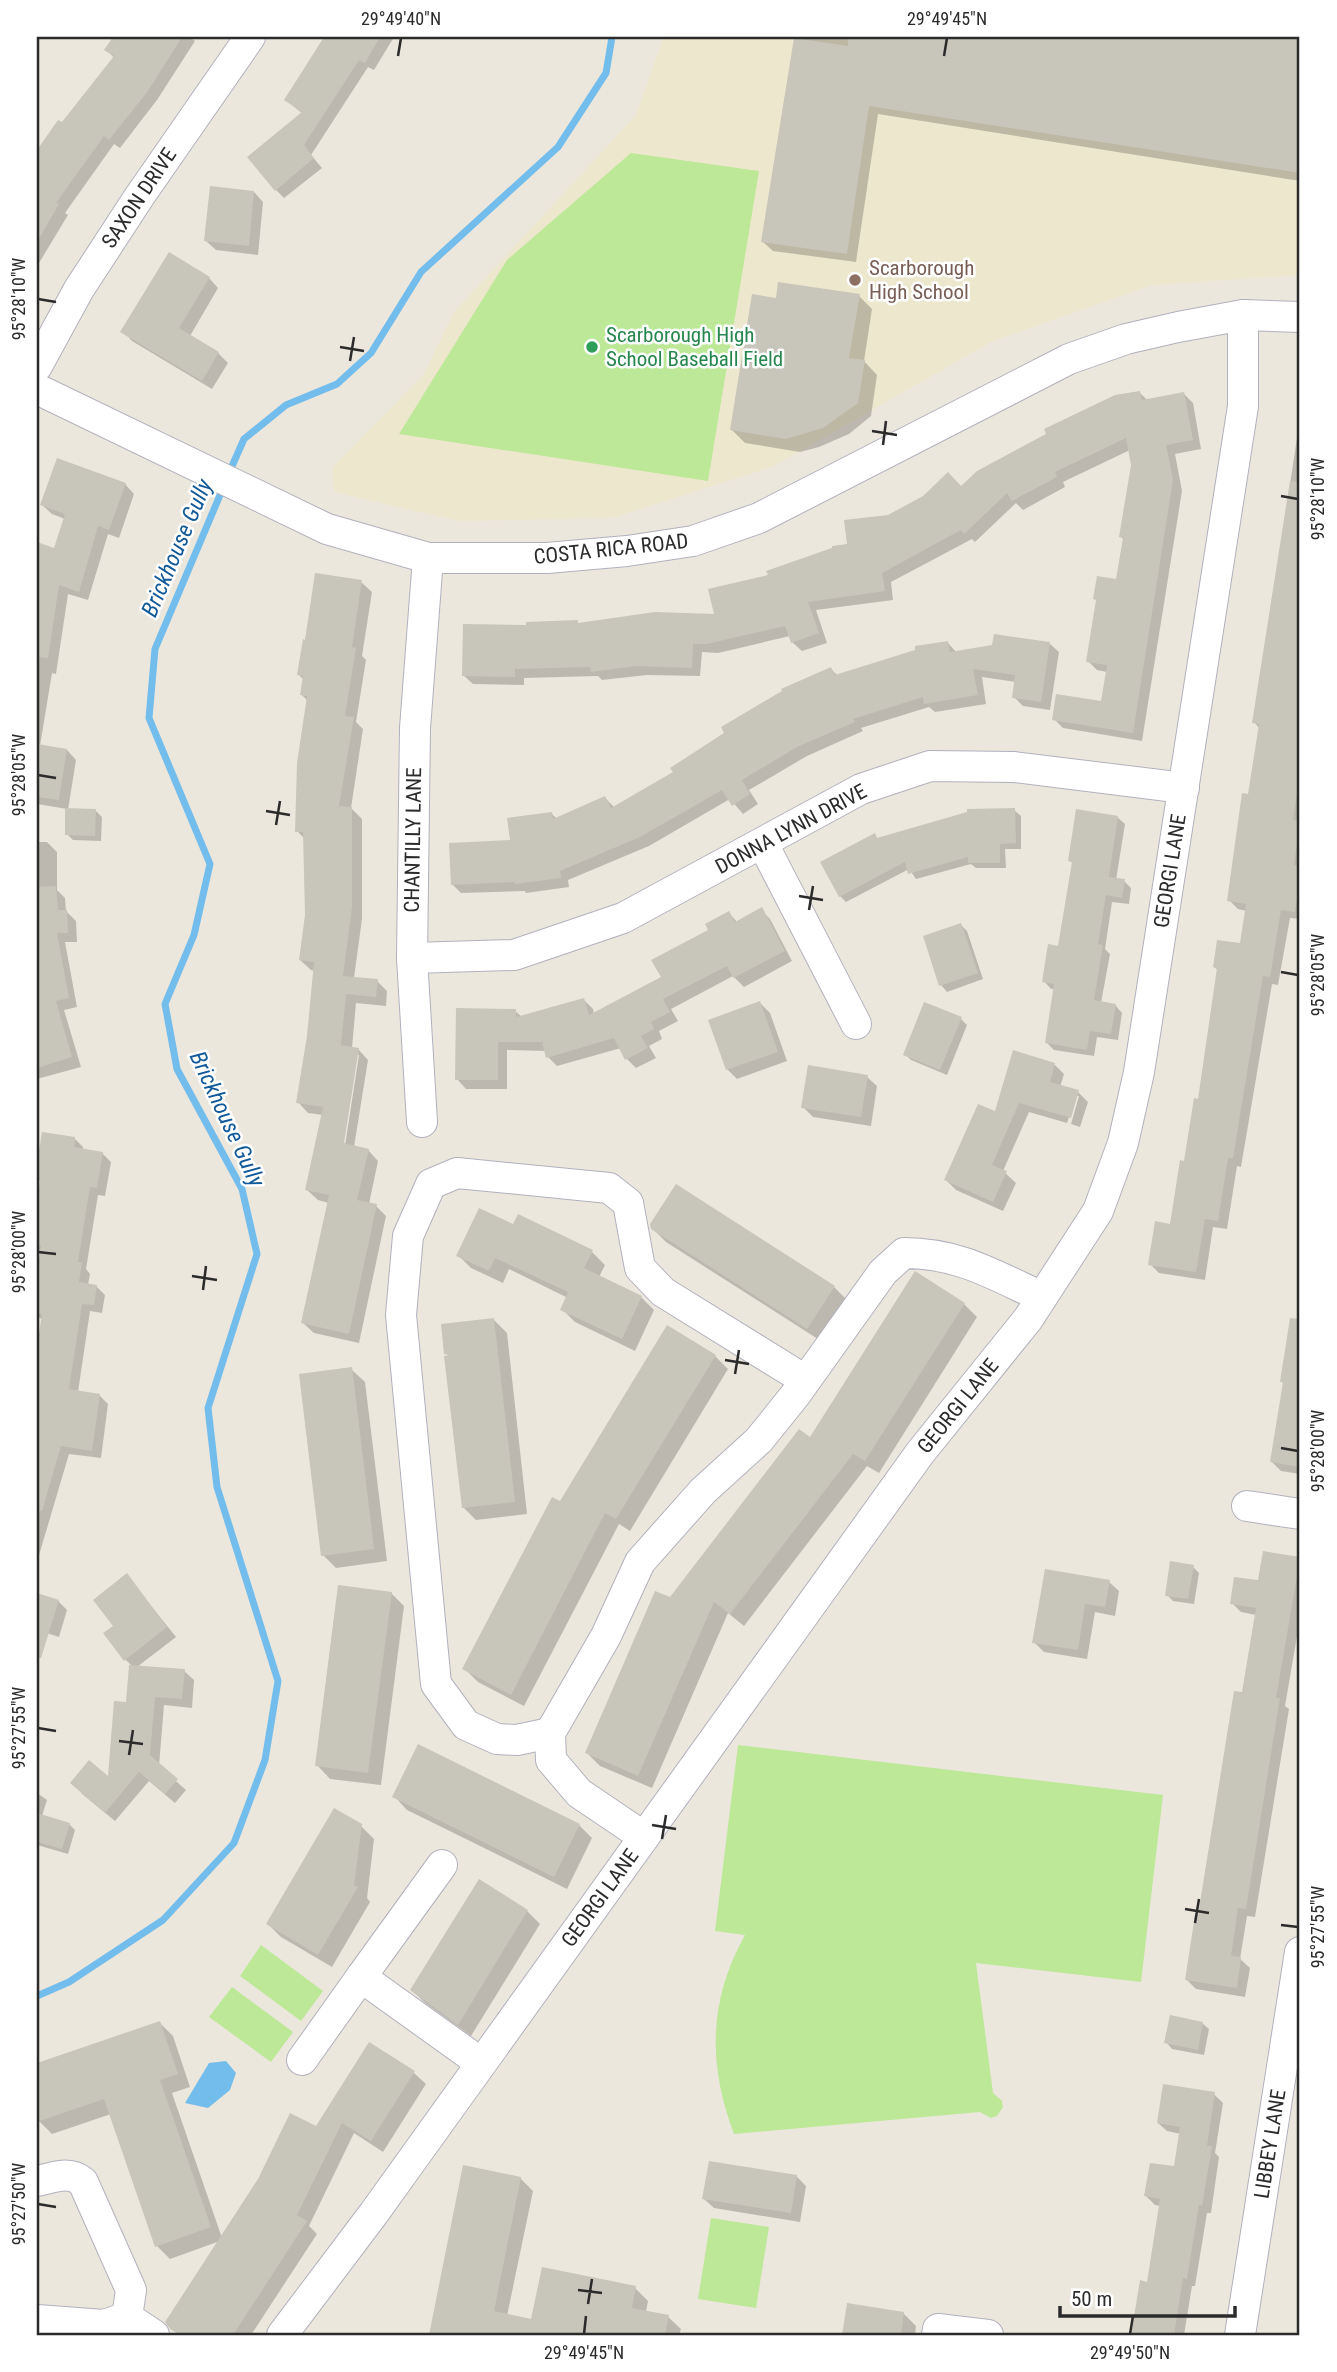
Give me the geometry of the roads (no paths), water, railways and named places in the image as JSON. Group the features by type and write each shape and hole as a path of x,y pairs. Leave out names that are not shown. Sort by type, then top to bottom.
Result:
{"street":[{"name":"SAXON DRIVE","path":"37,366 79,289 250,37"},
{"name":"COSTA RICA ROAD","path":"37,389 327,529 428,558 547,558 627,551 693,541 759,518 1069,359 1126,340 1178,327 1244,316 1300,317"},
{"name":"GEORGI LANE","path":"282,2335 920,1453 1028,1319 1098,1211 1123,1143 1139,1072 1243,406 1244,316"},
{"name":"CHANTILLY LANE","path":"422,1122 412,958 415,728 428,558"},
{"name":"DONNA LYNN DRIVE","path":"412,958 514,955 624,918 861,789 930,766 1014,768 1184,788"},
{"path":"763,844 856,1024"},
{"path":"644,1837 579,1793 550,1746 496,1739 466,1725 436,1684 401,1315 408,1236 431,1184 457,1173 608,1188 628,1203 640,1268 663,1292 805,1380"},
{"path":"550,1746 640,1562 703,1491 759,1440 883,1272 904,1253 927,1253 951,1257 1042,1297"},
{"path":"1247,1506 1300,1514"},
{"path":"302,2060 442,1865"},
{"name":"LIBBEY LANE","path":"1240,2335 1300,1952"},
{"path":"361,1977 481,2063"},
{"path":"37,2181 68,2174 83,2182 131,2290 127,2316"},
{"path":"37,2320 104,2325 127,2316"},
{"path":"127,2316 153,2335"},
{"path":"937,2335 938,2329 988,2335"}],"water":[{"path":"226,2061 236,2073 230,2090 208,2108 185,2103 209,2063"}],"waterway":[{"name":"Brickhouse Gully","path":"229,473 244,439 286,405 337,384 371,353 421,272 558,147 606,73 612,37"},
{"name":"Brickhouse Gully","path":"37,1996 69,1982 163,1920 234,1843 265,1760 278,1681 217,1487 208,1408 257,1254 242,1189 177,1069 165,1004 194,935 210,864 149,718 155,649 223,488"}],"place":[{"name":"Scarborough High School","path":"855,280"},
{"name":"Scarborough High School Baseball Field","path":"592,347"}]}
